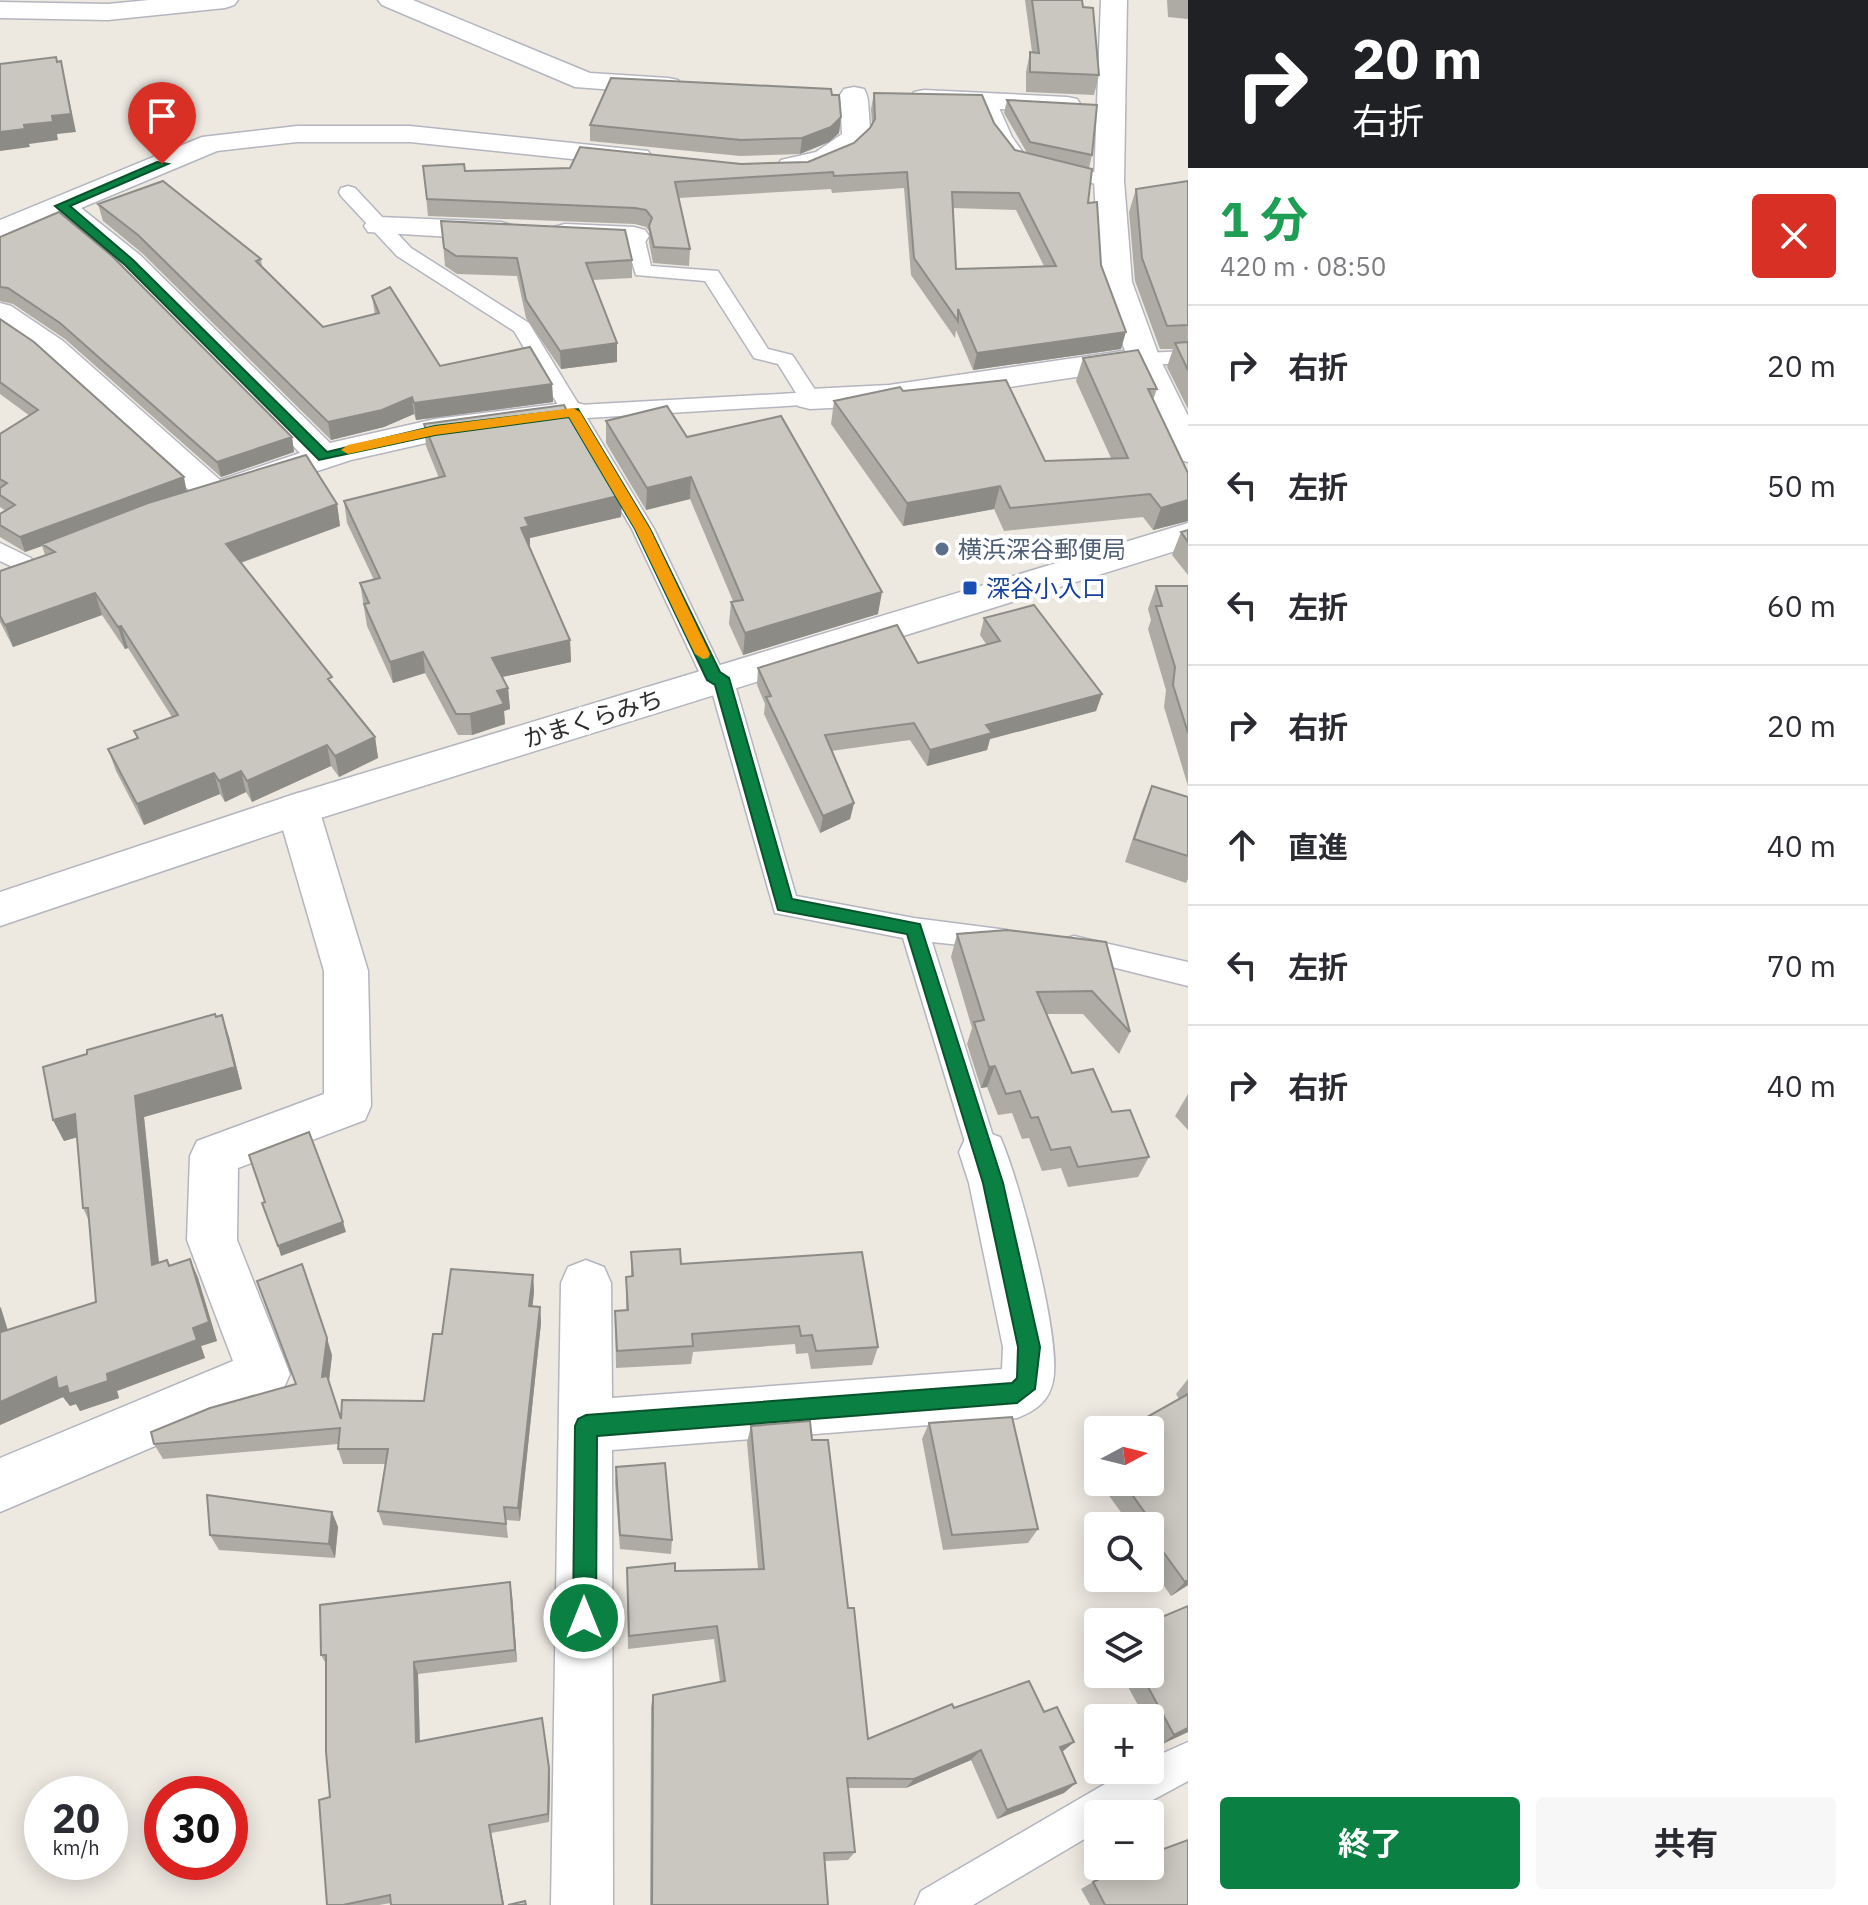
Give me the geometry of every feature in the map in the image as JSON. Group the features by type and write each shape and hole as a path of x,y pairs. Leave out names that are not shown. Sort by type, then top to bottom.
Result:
{"street":[{"path":"0,10 108,12 225,0"},
{"path":"391,0 585,81 694,87"},
{"path":"1114,0 1109,181 1116,282 1144,359 1188,451"},
{"path":"822,93 1113,107"},
{"path":"758,167 806,166 841,151 856,136 854,95"},
{"path":"0,231 212,143 297,134 410,134 661,160"},
{"path":"61,206 129,262 324,457"},
{"path":"379,226 634,236"},
{"path":"0,313 52,348 200,498 324,457 435,430 573,412"},
{"path":"810,399 889,395 1144,359"},
{"name":"かまくらみち","path":"0,909 298,809 1188,535"},
{"path":"0,1485 264,1374 212,1240 214,1156 348,1106 346,971 298,809"},
{"path":"586,1426 1017,1393 1027,1382 1029,1347 993,1183 983,1152"},
{"path":"582,1905 586,1283"}],"lane":[{"path":"987,101 1003,138 1020,161 1109,181"},
{"path":"348,192 404,252 522,327 643,529 718,679 785,905 914,929 1017,941"},
{"path":"573,412 810,399 785,359 761,354 711,275 643,271 634,236"},
{"path":"1144,359 1188,357"},
{"path":"0,551 23,564"},
{"path":"0,574 50,553"},
{"path":"914,929 983,1152"},
{"path":"1046,944 1090,949 1188,974"},
{"path":"935,1905 1155,1776 1188,1761"}],"building":[{"path":"1032,0 1082,0 1083,7 1093,8 1099,75 1030,72 1030,52 1039,53"},
{"path":"56,57 57,62 61,61 71,114 52,116 53,122 24,125 25,129 0,132 0,64"},
{"path":"611,78 831,89 832,95 839,95 841,117 831,127 802,138 741,140 590,125"},
{"path":"874,93 982,95 994,123 1015,150 1092,169 1088,203 1097,202 1101,265 1126,332 977,353 958,309 958,321 914,258 907,172 834,176 833,172 675,182 690,249 654,247 649,226 652,218 646,210 427,199 423,166 464,164 465,171 570,168 580,147 741,164 808,162 854,143 875,119","holes":["952,192 1019,193 1056,266 956,269"]},
{"path":"1007,100 1097,105 1092,155 1030,142"},
{"path":"163,181 261,259 256,261 323,327 379,313 372,296 390,287 440,366 530,347 552,384 414,403 412,397 382,410 328,422 138,235 98,204"},
{"path":"1188,181 1188,325 1167,326 1142,258 1136,189"},
{"path":"59,212 112,256 292,437 217,462 60,323 8,288 0,287 0,237"},
{"path":"441,221 625,230 632,260 586,263 617,343 560,351 526,300 517,258 456,256 444,248"},
{"path":"0,319 34,342 184,477 20,537 0,525 0,514 15,505 0,495 0,488 7,483 0,479 0,434 38,410 0,382"},
{"path":"1188,342 1188,370 1175,343"},
{"path":"1138,350 1157,389 1148,389 1188,473 1188,500 1161,508 1150,494 1010,508 1000,486 907,503 834,401 900,387 903,391 1006,380 1045,461 1128,458 1083,358"},
{"path":"564,405 576,429 581,428 622,495 525,518 529,526 521,528 570,640 492,658 508,688 497,691 504,704 470,714 456,714 423,652 390,662 364,604 369,603 360,583 380,578 344,501 445,476 424,424"},
{"path":"667,406 687,437 781,416 882,592 745,633 731,602 743,600 691,477 647,488 606,421"},
{"path":"306,455 337,504 226,544 332,677 328,679 375,737 335,756 327,745 247,781 241,771 219,781 214,773 137,804 108,749 138,738 134,731 178,715 121,626 118,627 95,593 5,625 0,616 0,571 55,552 42,544 148,503"},
{"path":"1188,530 1188,542 1181,532"},
{"path":"1156,586 1188,586 1188,733 1173,685 1175,667 1156,606 1162,606"},
{"path":"1034,605 1102,694 986,725 992,733 930,750 914,723 825,735 854,803 823,816 766,697 771,696 758,668 897,625 918,663 1000,641 984,618"},
{"path":"1152,786 1188,797 1188,856 1134,839"},
{"path":"1007,930 1106,942 1130,1032 1092,991 1037,992 1072,1073 1093,1069 1112,1112 1130,1110 1149,1157 1078,1167 1070,1147 1051,1150 1038,1117 1031,1118 1020,1091 1006,1094 995,1066 989,1067 974,1022 984,1020 957,934"},
{"path":"215,1014 216,1017 222,1015 235,1067 135,1096 152,1265 167,1260 169,1266 190,1259 209,1322 193,1328 197,1340 107,1374 108,1381 69,1394 67,1386 58,1389 56,1377 0,1402 0,1329 1,1332 96,1302 88,1208 83,1208 75,1114 53,1120 43,1067 87,1054 87,1050"},
{"path":"309,1132 343,1222 278,1246 249,1155"},
{"path":"680,1249 681,1264 862,1252 878,1347 816,1351 812,1335 801,1336 799,1326 692,1334 693,1346 617,1351 615,1311 628,1310 626,1277 633,1276 631,1252"},
{"path":"302,1264 327,1338 322,1377 327,1376 341,1419 342,1400 424,1401 433,1334 442,1334 451,1269 533,1275 529,1306 540,1307 524,1455 518,1508 504,1507 506,1524 378,1511 388,1449 338,1449 340,1428 154,1444 151,1432 210,1408 296,1384 257,1281"},
{"path":"1188,1394 1188,1580 1185,1582 1164,1553 1164,1512 1144,1512 1133,1496 1164,1496 1164,1416 1149,1416"},
{"path":"1012,1417 1038,1529 952,1535 929,1423"},
{"path":"810,1421 812,1440 828,1440 848,1608 854,1608 868,1739 952,1704 954,1708 1029,1681 1044,1712 1057,1707 1074,1742 1060,1747 1076,1783 1007,1810 981,1750 914,1779 847,1778 855,1852 824,1853 828,1905 652,1905 653,1695 725,1681 717,1626 629,1636 627,1568 675,1563 675,1571 764,1569 751,1426"},
{"path":"665,1463 672,1540 620,1535 616,1467"},
{"path":"207,1495 332,1512 329,1544 210,1535"},
{"path":"510,1582 515,1650 414,1662 416,1742 542,1718 549,1768 548,1814 489,1825 503,1905 391,1905 390,1895 343,1905 327,1905 319,1800 330,1797 326,1752 326,1655 321,1655 320,1605"},
{"path":"1188,1606 1188,1728 1174,1735 1164,1717 1164,1704 1157,1704 1149,1688 1164,1688 1164,1616"},
{"path":"1188,1840 1188,1905 1105,1905 1093,1882 1164,1880 1164,1849"}],"slow traffic":[{"path":"348,450 435,430 573,412 643,529 703,654"}],"place":[{"name":"横浜深谷郵便局","path":"942,549"},
{"name":"深谷小入口","path":"970,588"}],"route":[{"path":"162,164 61,206 129,262 324,457 435,430 573,412 643,529 715,680 721,678 785,905 914,929 993,1183 1029,1347 1030,1372 1027,1382 1017,1393 586,1426 584,1618"}]}
